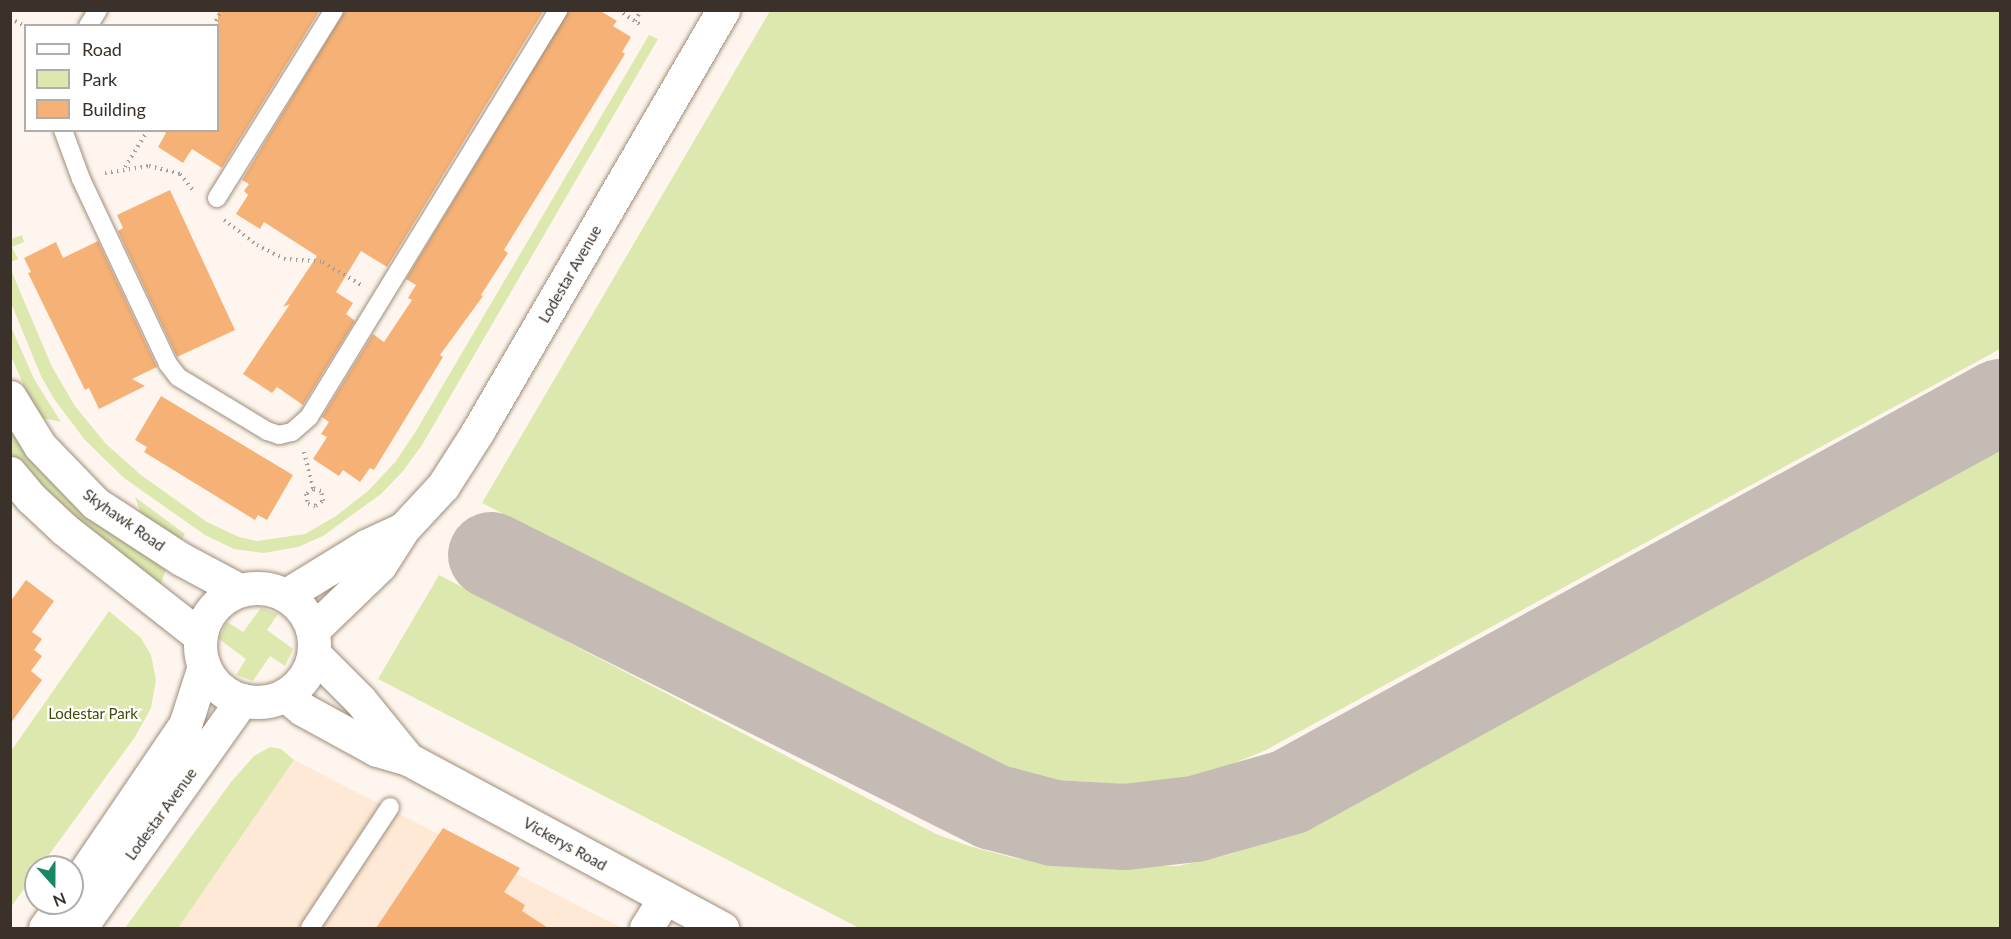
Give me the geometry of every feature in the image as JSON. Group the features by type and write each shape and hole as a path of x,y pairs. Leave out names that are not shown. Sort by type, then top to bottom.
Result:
{"street":[{"name":"Lodestar Avenue","path":"314,642 380,565 403,529 443,486 478,431 723,10"},
{"name":"Skyhawk Road","path":"10,397 40,446 94,503 181,560 239,590"},
{"path":"10,473 31,498 64,530 202,651 212,681 225,692 242,700 264,702 285,695 299,685 309,671 314,642 303,610 286,595 271,589 255,587 239,590 224,598 213,608 202,651"},
{"name":"Lodestar Avenue","path":"286,595 366,546 403,529"},
{"name":"Vickerys Road","path":"314,642 408,759"},
{"name":"Lodestar Avenue","path":"84,873 185,724 202,651"},
{"name":"Vickerys Road","path":"285,695 302,709 376,750 408,759 722,928"},
{"name":"Lodestar Avenue","path":"80,928 242,700"},
{"path":"646,928 664,898"},
{"path":"45,928 54,915"}],"lane":[{"path":"89,24 98,10"},
{"path":"216,206 334,10"},
{"path":"64,132 81,179 168,364 178,377 267,431 279,435 298,428 309,417 558,10"},
{"path":"310,928 390,807"}],"path":[{"path":"214,24 222,10"},
{"path":"618,10 641,25"},
{"path":"635,21 641,10"},
{"path":"10,18 24,26"},
{"path":"125,168 147,132"},
{"path":"81,179 125,168 149,166 180,174 194,191"},
{"path":"216,206 257,245 285,259 323,262 382,297"},
{"path":"298,428 313,489"},
{"path":"313,489 321,491 323,501 316,506 308,504 306,494 313,489"}],"shaded area":[{"path":"294,760 622,928 178,928"}],"green space":[{"path":"770,11 2000,11 2000,349 1264,751 1222,768 1180,779 1135,785 1046,779 1008,768 951,746 482,503"},
{"path":"649,35 658,39 422,445 403,471 381,494 323,536 298,547 264,553 234,549 205,535 124,478 85,440 54,399 41,376 11,303 11,270 52,367 75,406 106,444 141,475 207,522 239,537 257,541 305,534 336,516 368,491 396,461 416,431"},
{"path":"22,235 24,242 12,247 18,259 11,262 11,239"},
{"path":"12,329 34,379 61,422 42,418 29,398 11,356"},
{"path":"10,418 167,566 159,590 22,472 11,457"},
{"path":"2000,445 2000,928 859,928 378,679 439,575 936,834 1014,858 1067,865 1178,866 1231,854 1287,834"},
{"path":"135,497 185,534 179,544 142,517"},
{"path":"261,608 278,614 267,630 293,649 285,666 270,656 253,681 236,675 246,659 219,639 227,622 243,632"},
{"name":"Lodestar Park","path":"109,611 141,638 151,655 156,680 151,708 135,737 49,855 24,855 24,889 11,907 11,751"},
{"path":"270,747 281,749 294,760 178,928 125,928 231,782 254,756"}],"building":[{"path":"218,10 320,10 222,168 192,149 183,163 158,147 165,132 219,132"},
{"path":"345,10 544,10 387,267 361,251 336,292 353,303 346,314 355,321 303,405 277,387 272,393 243,374 290,304 283,307 317,256 264,222 260,229 236,214 248,195 244,191 249,184 242,180"},
{"path":"569,10 599,10 617,21 613,26 631,37 622,52 625,54 504,250 508,253 481,295 483,296 440,355 443,357 374,470 370,468 360,482 343,470 339,476 313,459 327,437 321,434 329,422 322,417 373,334 384,342 412,300 408,298 416,285 406,279"},
{"path":"170,190 235,330 177,357 118,231 123,228 117,215"},
{"path":"98,241 157,367 132,379 145,386 99,409 89,388 85,390 28,273 31,272 24,258 56,242 63,258"},
{"path":"161,396 293,475 267,520 258,515 255,520 144,452 147,447 135,440"},
{"path":"26,580 54,601 32,632 42,639 34,650 42,656 31,671 42,680 10,724 10,602"},
{"path":"443,828 520,868 504,892 525,905 522,911 548,928 376,928"}],"taxiway":[{"path":"491,555 993,807 1054,823 1125,827 1195,819 1289,792 2000,402"}]}
